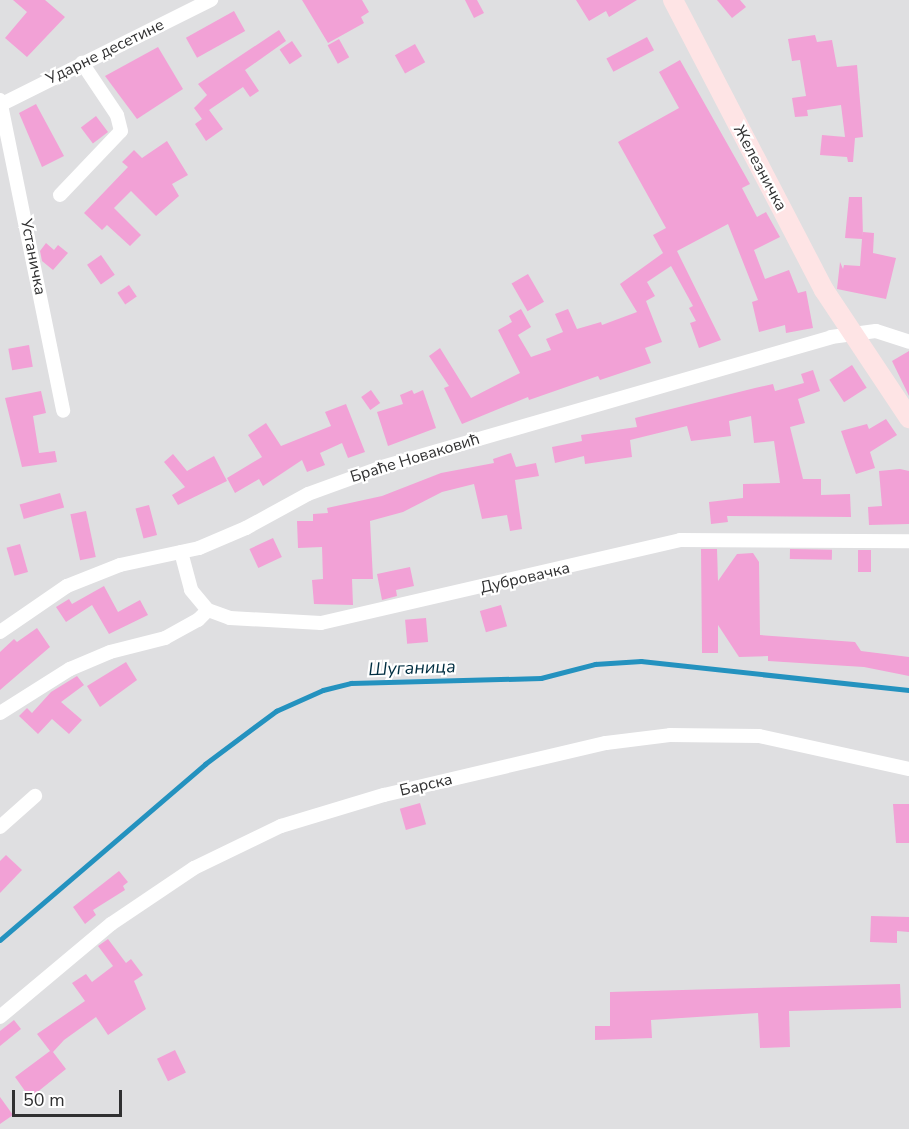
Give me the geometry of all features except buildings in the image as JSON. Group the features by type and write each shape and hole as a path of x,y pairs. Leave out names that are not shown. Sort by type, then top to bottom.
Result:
{"main road":[{"name":"Железничка","path":"673,0 812,268 909,418"}],"street":[{"name":"Ударне десетине","path":"1,103 211,0"},
{"path":"60,195 121,131 117,115 82,63"},
{"name":"Устаничка","path":"1,103 63,411"},
{"name":"Браће Новаковић","path":"0,632 67,586 120,565 181,552 246,528 308,494 382,467 852,333 876,331 909,342"},
{"name":"Дубровачка","path":"208,610 230,618 321,623 579,566 634,548 680,540 909,541"},
{"path":"0,714 70,669 110,652 165,638 198,620 208,610 191,590 181,552"},
{"name":"Барска","path":"0,1017 111,924 194,868 281,826 384,795 606,743 670,735 759,736 909,769"},
{"path":"0,827 35,796"}],"waterway":[{"name":"Шуганица","path":"0,940 205,764 276,711 323,690 351,683 541,678 595,664 641,661 909,690"}]}
